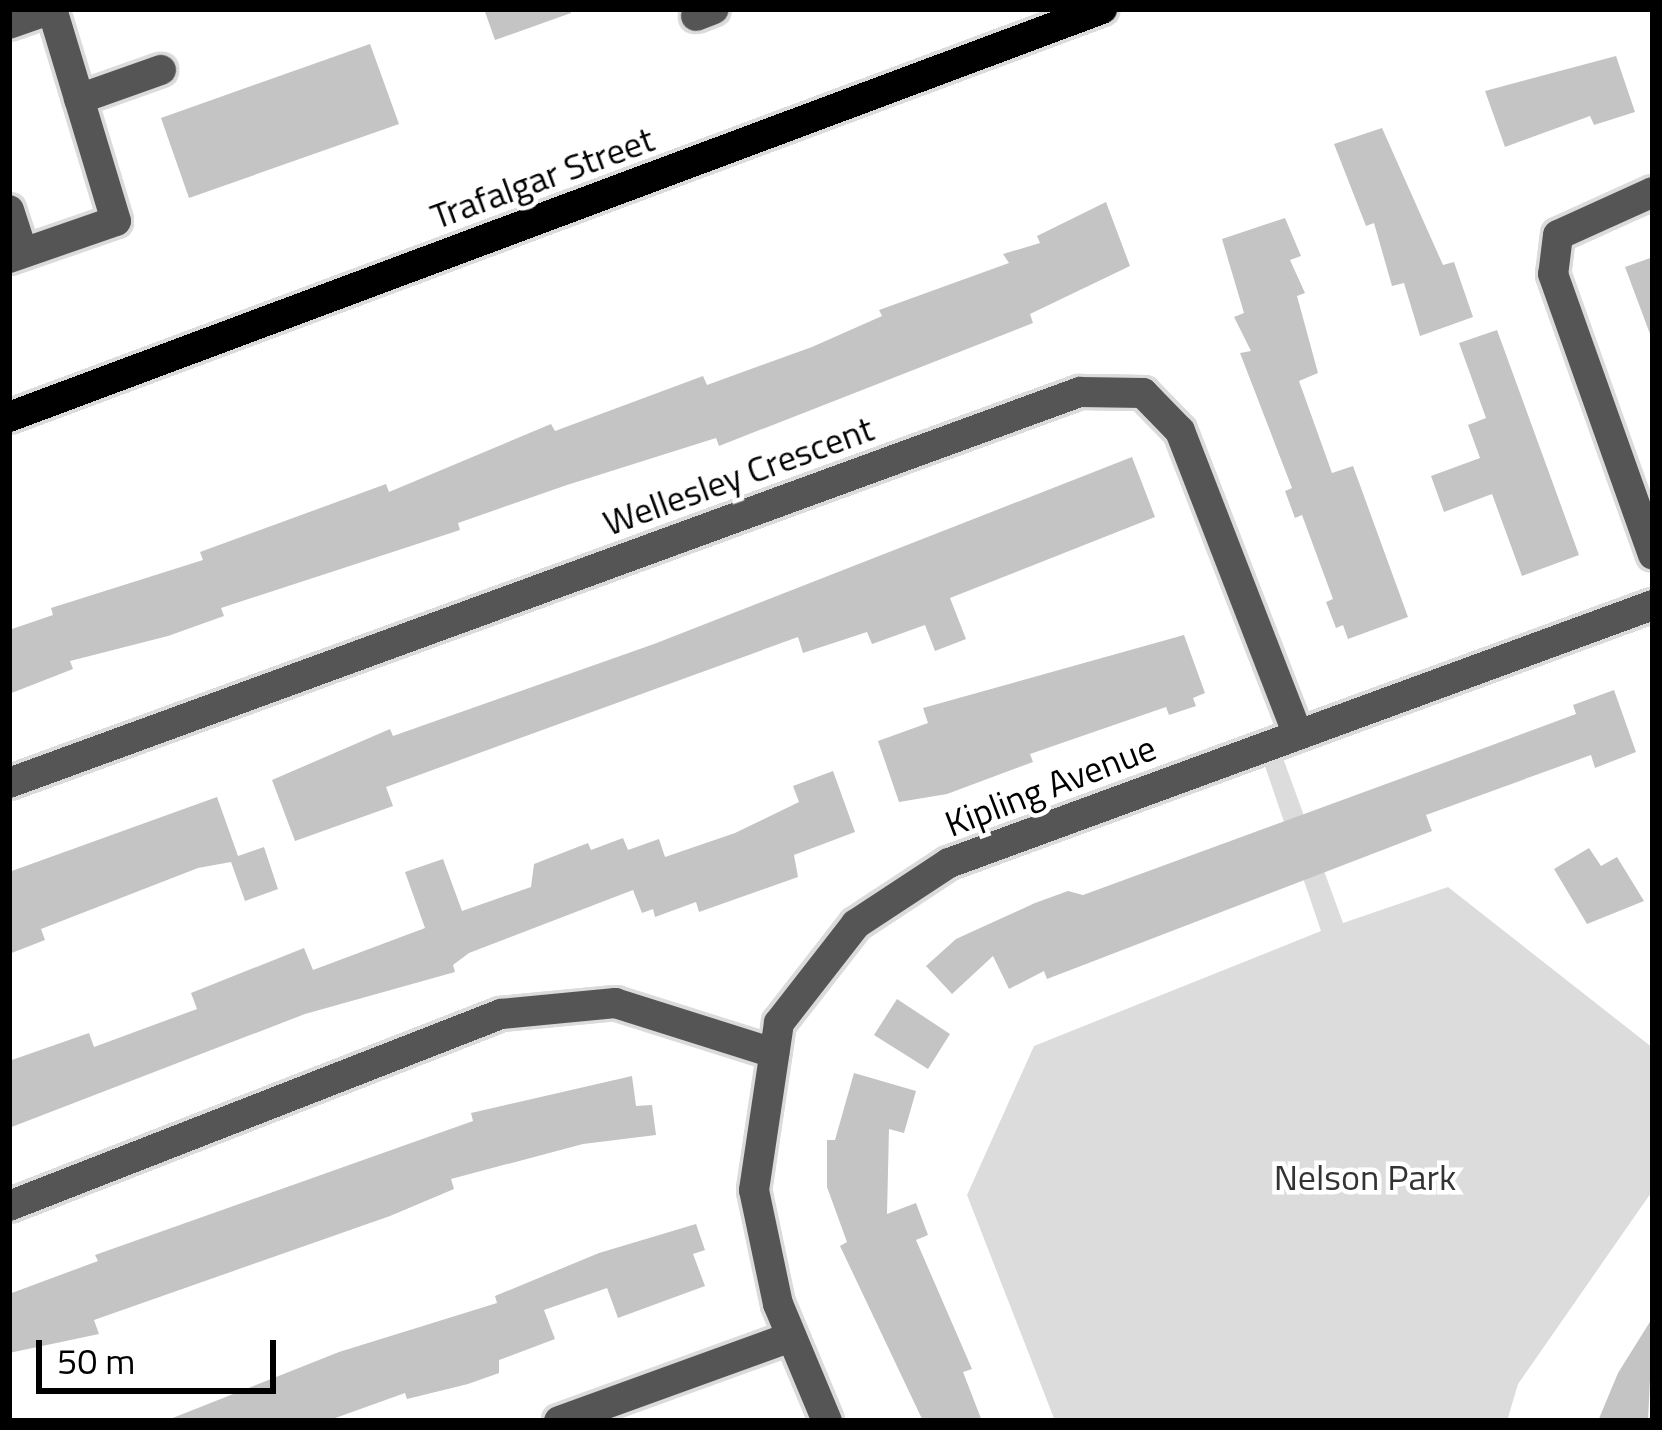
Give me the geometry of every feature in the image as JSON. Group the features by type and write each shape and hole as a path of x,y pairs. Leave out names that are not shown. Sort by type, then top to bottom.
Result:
{"main road":[{"name":"Trafalgar Street","path":"9,417 1102,9"}],"street":[{"path":"9,25 52,9 116,220 16,255 9,210"},
{"path":"79,99 161,70"},
{"path":"1653,192 1558,235 1553,274 1653,555"},
{"name":"Wellesley Crescent","path":"9,783 1079,392 1143,393 1180,431 1298,735"},
{"name":"Kipling Avenue","path":"827,1421 791,1336 754,1190 778,1023 856,924 950,862 1653,605"},
{"path":"9,1206 501,1014 615,1004 774,1053"},
{"path":"560,1421 791,1336"}],"green space":[{"name":"Nelson Park","path":"1283,758 1343,923 1448,887 1653,1048 1653,1190 1518,1384 1507,1421 1055,1421 967,1195 1034,1046 1321,931 1265,766"}],"building":[{"path":"484,9 571,9 571,13 495,40"},
{"path":"370,44 399,124 189,198 161,118"},
{"path":"1616,56 1635,112 1594,125 1590,116 1505,147 1485,91"},
{"path":"1382,128 1443,265 1454,262 1473,317 1420,336 1404,283 1392,286 1374,223 1366,226 1334,144"},
{"path":"1106,202 1130,266 1030,314 1033,323 719,446 716,438 567,485 458,523 460,530 221,608 224,616 168,636 70,661 73,669 9,694 9,630 53,615 51,608 203,560 200,552 386,484 389,492 551,424 555,431 703,376 707,385 812,347 882,316 879,310 1009,263 1003,254 1040,243 1037,236"},
{"path":"1285,218 1301,256 1290,260 1305,293 1297,296 1318,373 1299,381 1332,473 1353,466 1408,617 1348,639 1343,625 1336,628 1326,602 1333,599 1302,515 1295,518 1285,491 1292,488 1240,353 1251,351 1234,317 1244,313 1222,239"},
{"path":"1653,257 1653,334 1650,334 1625,267"},
{"path":"1497,330 1579,555 1522,576 1492,494 1444,512 1431,476 1480,458 1468,425 1486,418 1459,343"},
{"path":"1132,457 1155,517 950,598 966,639 935,651 925,625 872,644 867,632 803,653 798,637 386,787 393,806 295,841 272,780 390,729 393,736 654,644"},
{"path":"1184,635 1205,693 1193,698 1196,706 1169,715 1166,707 1030,754 1033,762 947,794 899,802 878,741 928,723 923,708"},
{"path":"1614,690 1636,752 1595,768 1591,755 1426,815 1432,831 1047,979 1044,971 1009,989 993,956 952,994 926,966 956,939 1035,903 1068,891 1083,895 1487,747 1576,714 1573,705"},
{"path":"833,771 855,832 794,855 798,877 699,912 696,902 655,917 653,909 642,913 633,890 469,953 453,965 455,972 305,1014 9,1128 9,1061 89,1033 94,1047 197,1009 191,993 304,948 313,970 425,928 405,872 443,859 462,911 531,887 534,864 588,843 591,850 623,838 628,850 659,839 665,857 735,833 799,802 793,786"},
{"path":"217,797 238,856 264,847 278,889 245,901 231,862 198,868 41,929 45,940 9,954 9,872"},
{"path":"1589,848 1601,866 1617,857 1644,901 1587,924 1554,869"},
{"path":"897,999 950,1034 928,1069 874,1035"},
{"path":"854,1073 916,1091 904,1133 889,1129 887,1214 916,1203 928,1235 916,1240 972,1369 963,1372 982,1421 923,1421 840,1246 847,1242 827,1187 827,1140 835,1140"},
{"path":"632,1076 636,1106 652,1105 656,1135 583,1144 451,1179 454,1189 390,1216 94,1320 99,1334 9,1353 9,1294 98,1261 95,1255 473,1121 471,1113"},
{"path":"696,1224 705,1250 693,1254 705,1286 618,1318 607,1288 544,1310 555,1339 499,1360 499,1373 407,1399 405,1393 327,1421 165,1421 339,1352 497,1303 495,1296 599,1253"},
{"path":"1653,1317 1648,1421 1598,1421 1618,1373"}]}
